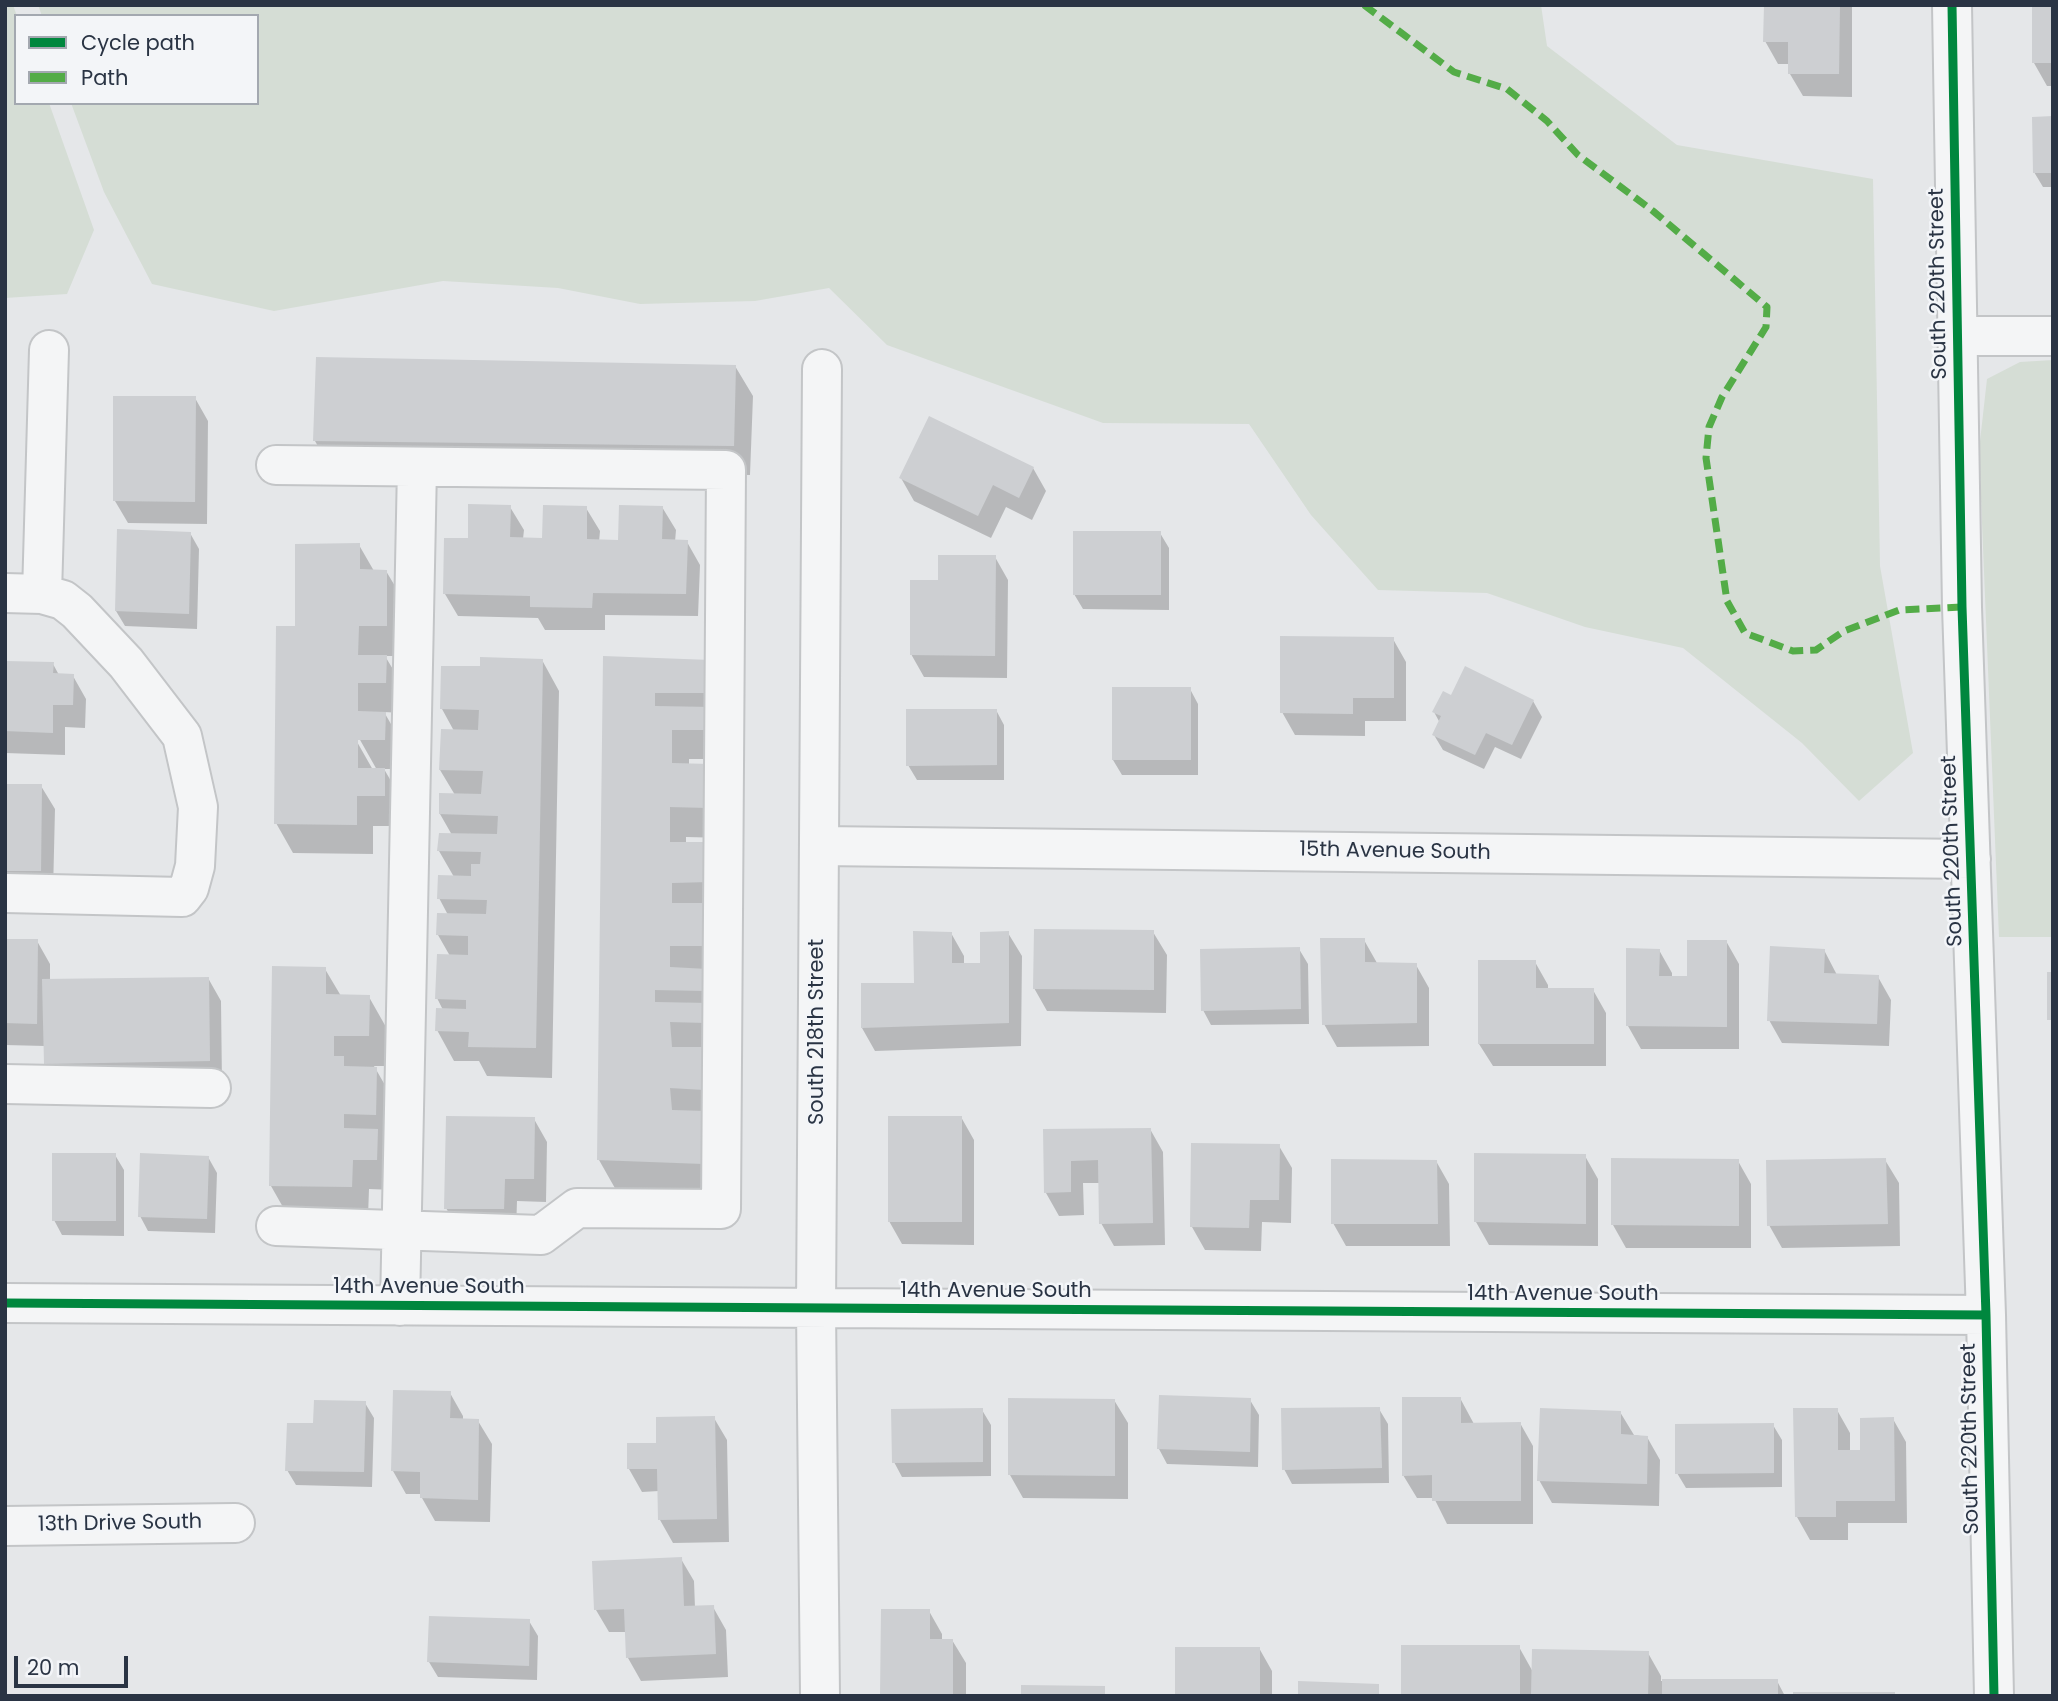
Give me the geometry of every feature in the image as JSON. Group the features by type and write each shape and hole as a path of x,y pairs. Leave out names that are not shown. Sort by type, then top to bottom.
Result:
{"street":[{"name":"South 220th Street","path":"1952,5 1962,607 1986,1315 1994,1696"},
{"path":"1957,336 2053,336"},
{"path":"5,893 183,897 189,888 195,866 198,807 183,736 126,663 77,611 63,600 24,593 49,350"},
{"name":"South 218th Street","path":"820,1696 816,1309 822,369"},
{"path":"276,465 726,470 721,1209 577,1208 541,1235 276,1227"},
{"path":"400,1306 417,467"},
{"name":"15th Avenue South","path":"819,846 1970,859"},
{"path":"5,1084 211,1088"},
{"name":"14th Avenue South","path":"5,1303 1986,1315"},
{"name":"13th Drive South","path":"5,1526 235,1523"}],"shaded area":[{"path":"5,5 13,5 16,14 14,14 14,105 50,105 94,230 67,294 5,298"},
{"path":"38,5 1541,5 1547,46 1677,145 1873,179 1880,566 1913,753 1859,801 1802,743 1683,648 1585,627 1487,593 1378,590 1311,515 1249,424 1103,423 887,345 829,288 755,301 640,304 558,288 443,281 274,311 152,284 104,192 72,105 259,105 259,14 41,14"},
{"path":"2053,360 2053,937 1999,937 1979,450 1987,379 2020,362"}],"building":[{"path":"1764,5 1840,5 1839,74 1788,74 1788,42 1763,42"},
{"path":"2032,5 2053,5 2053,63 2032,63"},
{"path":"2053,116 2053,173 2033,173 2032,117"},
{"path":"316,357 736,365 734,446 313,441"},
{"path":"113,396 196,396 195,502 113,501"},
{"path":"929,416 1034,467 1019,498 993,485 978,516 899,478"},
{"path":"468,504 511,505 510,537 542,538 543,505 587,506 587,539 618,540 619,505 663,506 662,539 688,540 686,594 593,593 592,608 530,607 530,596 443,594 444,538 468,538"},
{"path":"117,529 191,532 189,614 115,611"},
{"path":"1073,531 1161,531 1161,595 1073,595"},
{"path":"360,543 360,569 387,570 387,626 359,626 358,655 387,655 386,683 358,683 358,711 386,712 385,740 358,740 358,768 385,768 385,796 357,796 357,825 274,824 276,626 295,626 295,544"},
{"path":"938,555 996,555 995,656 910,655 910,580 938,580"},
{"path":"1280,636 1394,637 1394,698 1353,698 1353,714 1280,713"},
{"path":"603,656 711,660 709,693 655,693 655,706 710,707 709,730 672,730 672,763 710,764 709,808 670,807 670,842 709,842 708,882 672,883 672,903 708,903 707,946 670,946 670,967 707,969 707,991 655,990 655,1002 707,1003 707,1023 670,1022 672,1047 707,1047 705,1090 670,1088 672,1110 705,1111 704,1164 597,1160"},
{"path":"480,657 543,659 536,1048 468,1047 469,1032 435,1031 436,1008 466,1009 466,1000 435,999 437,954 468,955 468,936 436,935 437,913 486,914 487,900 437,899 438,875 471,876 471,864 480,864 481,852 437,851 439,833 497,834 498,816 439,814 439,793 481,794 483,771 439,770 441,729 478,730 479,710 440,709 441,666 480,666"},
{"path":"5,661 54,662 53,673 74,674 73,705 53,705 53,733 5,731"},
{"path":"1465,666 1534,700 1512,745 1486,733 1475,755 1432,735 1441,716 1432,712 1443,691 1451,695"},
{"path":"1112,687 1191,687 1191,760 1112,760"},
{"path":"906,709 997,709 997,765 906,766"},
{"path":"5,784 42,784 41,871 5,871"},
{"path":"1034,929 1154,930 1154,990 1033,989"},
{"path":"913,931 952,932 952,963 980,963 980,932 1009,931 1009,1023 861,1028 861,983 914,983"},
{"path":"1320,938 1365,938 1365,962 1417,963 1417,1023 1322,1025"},
{"path":"5,939 38,939 37,1024 5,1023"},
{"path":"1687,940 1727,940 1727,1027 1626,1026 1626,948 1660,949 1659,976 1687,976"},
{"path":"1770,946 1825,949 1824,973 1879,975 1877,1024 1767,1021"},
{"path":"1300,947 1301,1009 1201,1011 1200,949"},
{"path":"1478,960 1536,960 1536,988 1594,988 1594,1044 1478,1044"},
{"path":"272,966 326,967 326,994 370,995 369,1036 334,1036 334,1056 344,1056 344,1066 377,1067 376,1115 344,1114 344,1128 378,1129 377,1160 353,1160 352,1187 269,1186"},
{"path":"2047,972 2053,972 2053,1020 2047,1020"},
{"path":"209,977 210,1061 44,1064 42,979"},
{"path":"446,1116 535,1117 534,1179 505,1179 504,1209 444,1209"},
{"path":"888,1116 962,1116 962,1222 888,1222"},
{"path":"1151,1128 1153,1223 1099,1224 1098,1160 1071,1161 1071,1192 1044,1193 1043,1129"},
{"path":"1191,1143 1280,1144 1279,1200 1250,1200 1249,1228 1190,1227"},
{"path":"52,1153 116,1153 116,1221 52,1221"},
{"path":"140,1153 209,1156 207,1219 138,1217"},
{"path":"1474,1153 1586,1154 1586,1224 1474,1222"},
{"path":"1611,1158 1739,1159 1739,1226 1611,1225"},
{"path":"1886,1158 1888,1224 1767,1226 1766,1160"},
{"path":"1331,1159 1437,1160 1438,1224 1331,1224"},
{"path":"393,1390 451,1391 450,1418 479,1419 478,1500 420,1498 420,1472 391,1471"},
{"path":"1159,1395 1251,1398 1250,1452 1157,1449"},
{"path":"1402,1397 1461,1397 1461,1423 1521,1422 1521,1501 1432,1501 1432,1475 1402,1476"},
{"path":"1008,1398 1115,1399 1115,1476 1008,1475"},
{"path":"314,1400 366,1401 364,1472 285,1471 287,1423 313,1423"},
{"path":"1380,1407 1382,1468 1282,1470 1281,1408"},
{"path":"983,1408 983,1462 892,1463 891,1409"},
{"path":"1540,1408 1621,1411 1621,1434 1648,1436 1647,1484 1537,1481"},
{"path":"1793,1408 1838,1408 1838,1450 1860,1450 1860,1418 1894,1417 1895,1501 1836,1501 1836,1517 1795,1517"},
{"path":"715,1416 717,1519 658,1520 657,1469 627,1469 627,1443 656,1443 656,1417"},
{"path":"1774,1423 1774,1473 1675,1474 1675,1424"},
{"path":"682,1557 684,1606 714,1605 716,1654 626,1658 624,1609 594,1610 592,1561"},
{"path":"881,1609 930,1609 930,1639 953,1639 953,1696 880,1696"},
{"path":"429,1616 530,1619 529,1666 427,1662"},
{"path":"1401,1645 1520,1645 1520,1696 1401,1696"},
{"path":"1175,1647 1260,1647 1260,1696 1175,1696"},
{"path":"1532,1649 1649,1651 1648,1696 1531,1696"},
{"path":"1662,1679 1778,1679 1778,1696 1662,1696"},
{"path":"1298,1681 1379,1684 1379,1696 1298,1696"},
{"path":"1021,1685 1105,1686 1105,1696 1021,1696"},
{"path":"1793,1692 1895,1692 1895,1696 1793,1696"}],"marked path":[{"path":"1364,5 1454,72 1507,89 1547,121 1578,155 1653,211 1767,307 1766,327 1722,397 1709,427 1706,458 1727,601 1745,633 1793,651 1816,650 1844,631 1899,610 1962,607"}],"cycle path":[{"path":"1952,5 1962,607 1986,1315 1994,1696"},
{"path":"5,1303 1986,1315"}]}
